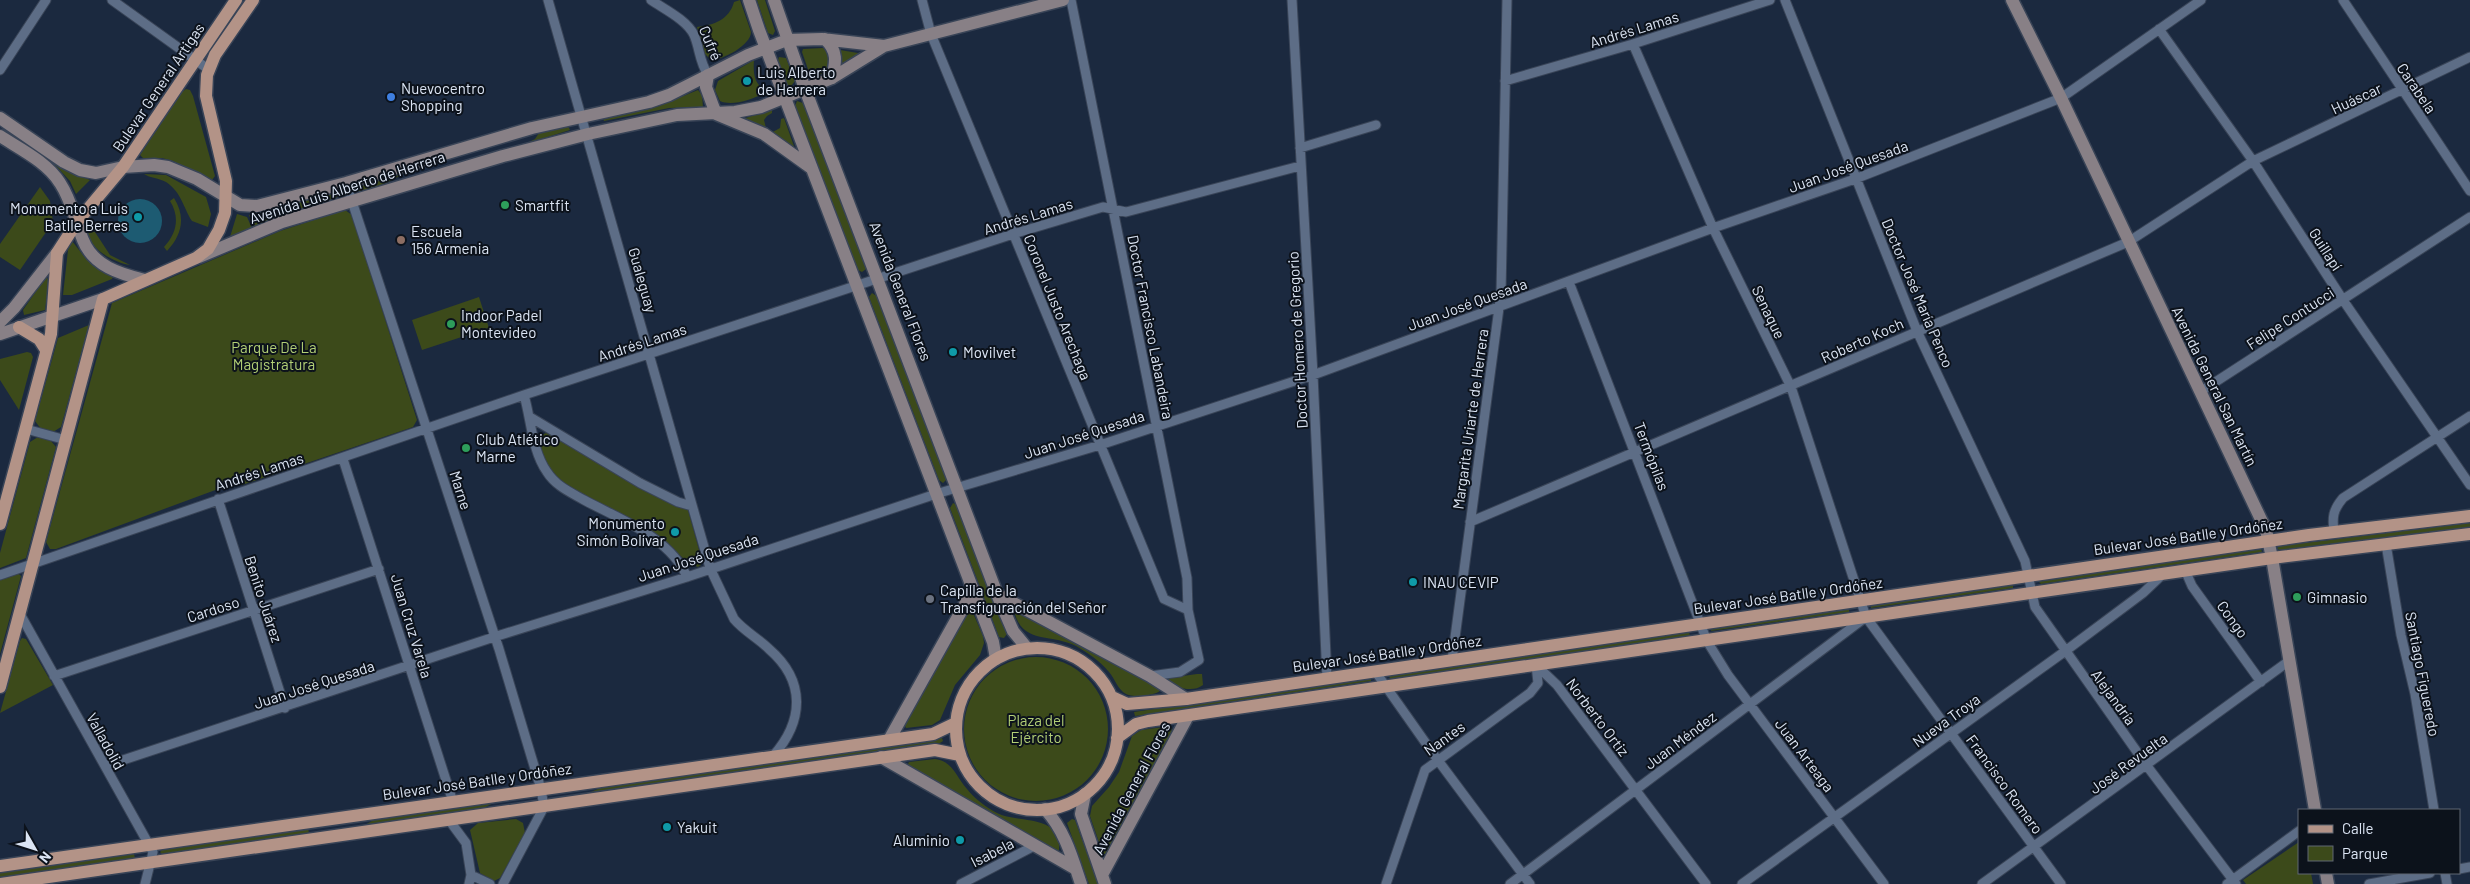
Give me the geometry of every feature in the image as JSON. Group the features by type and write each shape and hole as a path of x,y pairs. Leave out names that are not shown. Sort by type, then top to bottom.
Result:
{"main road":[{"name":"Bulevar General Artigas","path":"78,222 123,167 236,0"},
{"name":"Bulevar General Artigas","path":"208,69 252,0"},
{"path":"749,0 765,48 993,642 996,659"},
{"name":"Avenida General Flores","path":"774,0 805,89 959,488 997,594 1013,631 1027,648"},
{"name":"Avenida Luis Alberto de Herrera","path":"0,334 103,299 282,222 351,200 588,134 677,115 716,114 761,107 832,78 884,46 1035,4 1063,0"},
{"name":"Avenida General San Martín","path":"2012,0 2061,98 2263,523 2272,558 2315,809"},
{"path":"825,39 836,58 832,78"},
{"name":"Avenida Luis Alberto de Herrera","path":"226,197 240,204 257,206 346,183 582,116 649,102 669,95 765,48 787,40 825,39 884,46"},
{"path":"196,258 208,249 219,230 225,213 226,181 206,96 208,69"},
{"name":"Cufré","path":"708,75 706,87 716,114"},
{"name":"Avenida Luis Alberto de Herrera","path":"716,114 764,134 812,168"},
{"name":"Bulevar General Artigas","path":"0,118 64,162 80,170 102,173 123,167"},
{"path":"0,136 53,174 69,200 83,241 95,258 113,270 145,280"},
{"path":"123,167 154,165 177,170 226,197"},
{"path":"0,322 14,308 57,253 78,222"},
{"path":"0,524 46,350 53,316 57,253"},
{"path":"0,687 103,299"},
{"path":"19,328 39,339 46,350"},
{"name":"Bulevar José Batlle y Ordóñez","path":"1112,697 1127,704 1186,699 2268,541 2470,516"},
{"path":"1118,738 1136,724 1188,716 2186,570 2470,534"},
{"path":"889,740 973,590"},
{"path":"997,594 1150,676 1186,699"},
{"path":"1027,648 1050,649 1073,656 1096,673 1112,697 1117,717 1118,738 1107,769 1085,794 1066,804 1045,809 1021,808 998,800 975,781 960,755 956,723 965,691 978,673 996,659 1027,648"},
{"name":"Avenida General Flores","path":"1103,880 1188,716"},
{"name":"Bulevar José Batlle y Ordóñez","path":"0,866 933,734 945,730 956,723"},
{"path":"0,884 935,750 947,750 960,755"},
{"path":"881,758 1076,869"},
{"name":"Avenida General Flores","path":"1085,794 1081,814 1103,880"},
{"name":"Avenida General Flores","path":"1045,809 1056,821 1064,835 1081,884"}],"street":[{"path":"0,70 46,0"},
{"path":"112,0 208,69"},
{"name":"Gualeguay","path":"548,0 588,134 710,568 734,619 778,656 794,682 797,699 793,722 782,745 773,756"},
{"name":"Cufré","path":"652,0 686,25 693,34 700,63 708,75"},
{"name":"Coronel Justo Arechaga","path":"922,0 931,34 1164,599 1188,610"},
{"name":"Doctor Francisco Labandeira","path":"1070,0 1187,578 1188,610 1199,660 1180,672 1150,676"},
{"name":"Doctor Homero de Gregorio","path":"1292,0 1300,166 1314,374 1327,678"},
{"name":"Margarita Uriarte de Herrera","path":"1452,660 1500,307 1503,256 1507,0"},
{"name":"Andrés Lamas","path":"1505,81 1633,44 1770,0"},
{"name":"Doctor José María Penco","path":"1785,0 1917,331 2024,561 2032,593"},
{"name":"Juan José Quesada","path":"105,766 285,708 494,637 936,494 1100,445 1314,374 1570,282 1713,228 1855,179 2061,98 2201,0"},
{"name":"Carabela","path":"2343,0 2470,191"},
{"name":"Guillapí","path":"2159,29 2252,162 2343,300 2470,485"},
{"name":"Senaque","path":"1633,44 1713,228 1791,387 1859,601"},
{"name":"Huáscar","path":"2252,162 2470,57"},
{"path":"1300,148 1376,125"},
{"name":"Roberto Koch","path":"1470,522 2128,242 2252,162"},
{"name":"Andrés Lamas","path":"0,575 218,499 343,459 524,395 1013,234 1103,208 1126,212 1300,166"},
{"name":"Marne","path":"346,183 494,637 541,789 544,807"},
{"name":"Felipe Contucci","path":"2200,392 2470,218"},
{"name":"Termópilas","path":"1570,282 1707,640"},
{"path":"524,395 534,440 545,468 557,483 656,541 677,558 687,576"},
{"path":"2334,532 2332,517 2335,508 2342,498 2470,416"},
{"path":"530,417 640,483 678,502 692,506"},
{"path":"26,429 66,440"},
{"name":"Juan Cruz Varela","path":"343,459 380,569 453,802"},
{"name":"Benito Juárez","path":"218,499 285,708"},
{"name":"Santiago Figueredo","path":"2386,544 2401,634 2415,694 2434,809"},
{"name":"Cardoso","path":"54,676 380,569"},
{"name":"Congo","path":"2186,570 2192,586 2261,682"},
{"name":"Nueva Troya","path":"1742,884 2064,652 2144,593 2163,574"},
{"name":"Alejandría","path":"2032,593 2039,616 2232,883"},
{"name":"Francisco Romero","path":"1859,601 1866,617 2061,884"},
{"name":"Valladolid","path":"20,614 140,832 150,845"},
{"name":"Juan Méndez","path":"1510,884 1866,617"},
{"name":"Juan Arteaga","path":"1707,640 1719,662 1884,884"},
{"name":"José Revuelta","path":"1982,884 2289,662"},
{"name":"Nantes","path":"1386,884 1425,770 1437,759 1535,688 1538,683 1536,665"},
{"name":"Norberto Ortiz","path":"1536,665 1557,685 1706,884"},
{"path":"1376,671 1437,759 1530,884"},
{"path":"503,884 544,807"},
{"path":"449,820 466,843 470,880 490,884"},
{"path":"2232,883 2298,833"},
{"path":"145,884 148,864 153,857 150,845"},
{"name":"Isabela","path":"961,884 1036,845"},
{"path":"2369,884 2424,874"}],"green space":[{"path":"740,0 751,32 750,37 736,51 711,60 704,53 697,27 715,23 725,17 734,2"},
{"path":"757,0 765,0 775,31 773,35 768,33"},
{"path":"823,48 830,54 829,70 813,78 810,75 802,52 803,49"},
{"path":"840,50 858,53 867,51 838,66 841,57"},
{"path":"779,57 786,58 795,81 791,86 787,85 778,60"},
{"path":"754,60 755,78 759,86 767,92 737,102 725,103 720,101 715,90 718,81"},
{"path":"186,89 190,90 193,96 215,176 212,180 173,161 162,158 143,158 140,155 182,92"},
{"path":"698,90 702,95 703,107 669,108 604,121 603,118 659,106"},
{"path":"797,101 803,103 865,265 866,269 862,272 858,270 795,106"},
{"path":"772,109 772,113 764,120 766,128 743,119"},
{"path":"784,118 795,149 771,133 780,128 781,119"},
{"path":"0,125 70,172 90,180 76,194 70,181 57,167"},
{"path":"568,126 570,130 525,144 535,139 539,133"},
{"path":"413,169 384,184 357,192 355,190 356,186"},
{"path":"144,174 166,175 206,197 211,214 208,227 192,221 179,195 171,186 166,182"},
{"path":"40,187 50,201 53,222 20,270 0,257 0,244"},
{"path":"336,191 338,193 337,197 254,227 249,215"},
{"path":"174,198 180,212 181,226 176,239 167,251 164,247 172,236 176,225 175,213 170,201"},
{"name":"Parque De La Magistratura","path":"345,210 352,215 417,420 413,427 242,485 237,482 56,549 50,549 46,542 112,303 280,231"},
{"path":"237,214 247,217 252,228 230,237"},
{"path":"88,230 95,232 110,255 130,265 109,258 96,248 91,242"},
{"path":"72,241 87,260 113,277 112,279 72,295 63,295 68,250"},
{"path":"46,277 49,280 45,310 24,315 23,310"},
{"path":"872,293 878,297 947,479 943,483 939,480 869,297"},
{"name":"Indoor Padel Montevideo","path":"479,297 489,328 422,350 412,320"},
{"path":"89,325 61,427 53,432 41,429 35,421 58,338"},
{"path":"27,352 31,353 33,357 19,410 0,380 0,359"},
{"path":"546,433 688,510 701,557 701,565 698,567 690,564 669,546 556,478 546,464 541,452 542,435"},
{"path":"38,437 51,441 56,447 26,558 0,568 0,553 30,442"},
{"path":"953,503 959,506 1007,634 1004,638 999,637 950,508"},
{"path":"2470,523 2470,527 2279,550 2277,548 2279,546"},
{"path":"2261,548 2262,552 2041,584 2039,582 2041,580"},
{"path":"18,573 21,576 0,654 0,580"},
{"path":"2013,584 2013,588 1871,608 1871,605"},
{"path":"970,606 983,636 984,643 980,655 955,685 940,720 932,725 906,728 904,724"},
{"path":"1849,608 1849,612 1711,631 1712,628"},
{"path":"1014,610 1158,687 1160,691 1143,696 1126,694 1105,668 1076,646 1038,636 1023,629"},
{"path":"1689,632 1690,636 1391,679 1389,677 1391,675"},
{"path":"22,638 26,639 53,685 0,713 20,641"},
{"name":"Plaza del Ejército","path":"1036,657 1064,662 1087,678 1103,701 1108,729 1103,757 1087,780 1064,796 1036,801 1008,796 985,780 969,757 964,729 969,701 985,678 1008,662"},
{"path":"1202,674 1203,685 1194,689 1175,686 1167,681 1169,678"},
{"path":"1371,677 1371,681 1135,716 1134,712"},
{"path":"1171,726 1172,733 1107,854 1103,854 1090,816 1092,806 1119,772 1132,736 1141,730"},
{"path":"942,738 943,741 940,743 559,798 591,792 602,787"},
{"path":"941,760 950,766 970,793 993,811 1006,816 1037,822 1054,830 1058,838 1059,850 907,766 909,762"},
{"path":"531,797 493,803 482,809 330,830 365,825 377,818"},
{"path":"516,819 523,823 525,833 500,878 494,881 480,873 470,830 478,823"},
{"path":"1072,819 1075,820 1098,884 1089,884 1067,823"},
{"path":"307,829 309,831 307,834 162,854 160,852 162,850"},
{"path":"2298,843 2298,874 2311,874 2313,884 2246,884 2243,880"},
{"path":"134,854 135,858 0,878 0,873"}],"water":[{"path":"136,199 144,199 156,205 162,221 156,237 144,243 136,243 124,237 118,225 118,217 124,205"}],"place":[{"name":"Luis Alberto de Herrera","path":"747,81"},
{"name":"Nuevocentro Shopping","path":"391,97"},
{"name":"Smartfit","path":"505,205"},
{"name":"Monumento a Luis Batlle Berres","path":"138,217"},
{"name":"Escuela 156 Armenia","path":"401,240"},
{"name":"Indoor Padel Montevideo","path":"451,324"},
{"name":"Movilvet","path":"953,352"},
{"name":"Club Atlético Marne","path":"466,448"},
{"name":"Monumento Simón Bolívar","path":"675,532"},
{"name":"INAU CEVIP","path":"1413,582"},
{"name":"Gimnasio","path":"2297,597"},
{"name":"Capilla de la Transfiguración del Señor","path":"930,599"},
{"name":"Yakuit","path":"667,827"},
{"name":"Aluminio","path":"960,840"}]}
